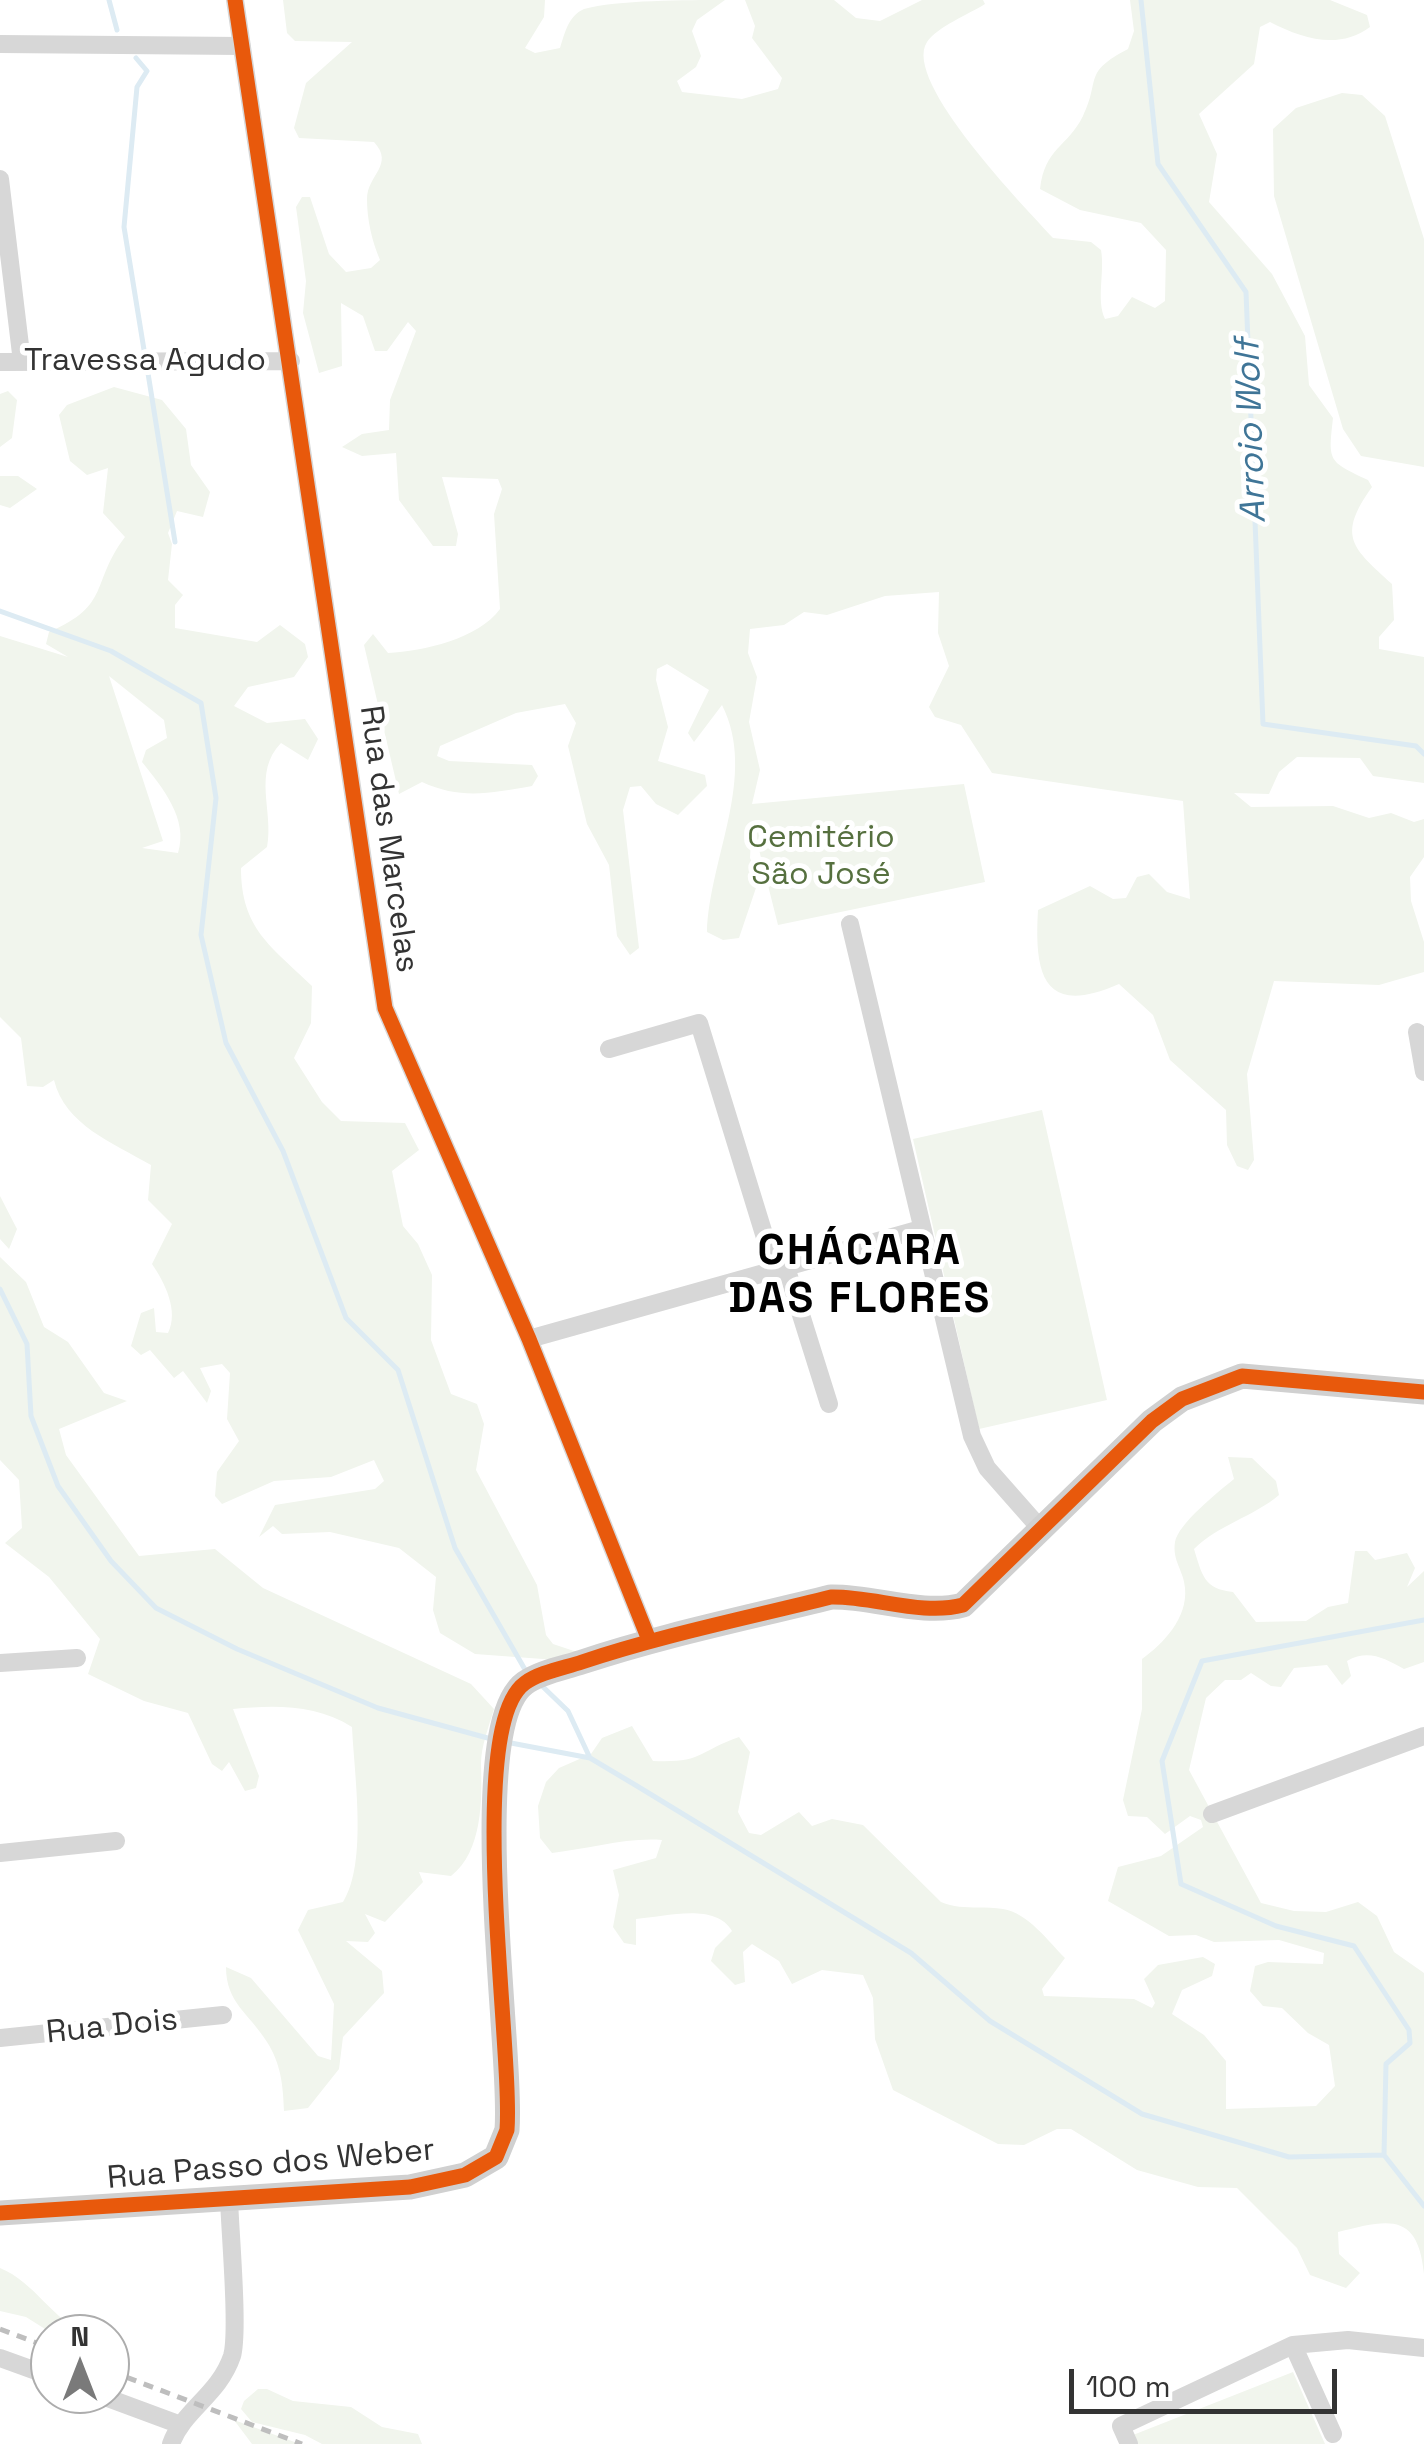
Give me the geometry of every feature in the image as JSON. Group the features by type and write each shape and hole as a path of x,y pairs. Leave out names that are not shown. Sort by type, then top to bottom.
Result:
{"street":[{"name":"Rua das Marcelas","path":"235,0 386,1008 530,1339 649,1640"},
{"path":"0,44 242,46"},
{"path":"0,179 22,362"},
{"name":"Travessa Agudo","path":"0,362 291,361"},
{"path":"850,924 972,1436 987,1468 1039,1526"},
{"path":"610,1048 699,1023 828,1404"},
{"path":"1416,1032 1424,1072"},
{"path":"530,1339 921,1228"},
{"name":"Rua Passo dos Weber","path":"0,2212 410,2187 465,2175 496,2156 507,2130 492,1835 512,1694 529,1680 649,1640 831,1597 859,1596 946,1610 963,1605 1039,1526 1152,1421 1199,1390 1242,1376 1424,1392"},
{"path":"0,1663 77,1658"},
{"path":"1212,1814 1424,1736"},
{"path":"0,1853 116,1842"},
{"name":"Rua Dois","path":"0,2038 223,2015"},
{"path":"171,2444 178,2424 203,2406 233,2354 229,2199"},
{"path":"1129,2444 1122,2426 1292,2344 1348,2340 1424,2348"},
{"path":"1292,2344 1333,2434"},
{"path":"0,2358 30,2369"},
{"path":"130,2406 178,2424"}],"green space":[{"name":"Cemitério São José","path":"283,0 545,0 544,17 525,48 535,53 560,48 571,20 584,9 633,2 725,0 697,20 692,31 701,56 696,67 677,81 682,92 742,99 778,89 782,78 752,38 755,26 745,0 834,0 856,18 880,21 922,0 983,0 985,4 927,42 924,60 932,85 970,144 1053,238 1091,242 1101,250 1101,303 1105,319 1118,316 1132,297 1155,308 1165,301 1166,250 1141,223 1080,210 1040,189 1047,164 1083,116 1098,71 1128,49 1134,31 1130,0 1330,0 1367,15 1370,27 1333,40 1308,37 1270,22 1260,27 1254,64 1199,114 1217,154 1209,202 1272,274 1305,336 1309,385 1333,418 1331,452 1338,464 1368,480 1372,487 1354,518 1352,530 1359,551 1392,584 1394,620 1379,637 1379,649 1424,657 1424,783 1373,776 1360,758 1297,757 1279,772 1269,794 1234,793 1251,807 1333,806 1369,818 1391,813 1414,822 1424,819 1424,857 1410,877 1411,901 1424,942 1424,972 1379,985 1274,981 1247,1074 1254,1160 1248,1170 1237,1166 1227,1145 1226,1110 1170,1060 1153,1015 1119,984 1074,996 1059,992 1049,984 1038,954 1038,910 1090,886 1113,899 1126,898 1137,877 1149,874 1167,892 1190,899 1183,801 992,773 961,725 935,717 929,707 949,666 938,633 939,592 885,596 827,615 804,612 784,625 750,629 748,653 757,677 749,722 760,770 752,804 964,784 985,882 778,925 752,822 750,858 759,879 739,938 723,940 707,932 734,789 732,732 722,705 694,742 688,733 709,690 667,664 657,669 656,680 668,727 658,761 705,775 707,786 678,815 656,804 641,786 630,787 623,810 639,948 630,955 617,936 609,865 587,824 568,746 576,723 565,704 516,713 440,746 437,756 449,761 532,765 538,776 532,786 463,793 422,782 399,794 364,645 373,634 388,653 433,646 464,636 500,609 494,514 502,489 498,479 442,477 458,534 456,546 433,546 399,500 396,453 362,456 342,447 362,434 389,430 390,400 416,331 408,322 387,351 375,351 363,316 341,303 342,366 319,373 303,313 306,281 296,207 302,197 310,197 329,254 346,272 371,268 380,260 367,199 382,157 374,142 299,138 294,128 306,83 352,42 295,41 287,33"},
{"path":"1342,93 1362,95 1385,116 1424,239 1424,467 1361,456 1343,429 1274,196 1273,129 1296,108"},
{"path":"114,387 162,400 186,429 191,465 210,492 203,517 177,511 168,533 172,544 168,580 183,595 175,605 175,628 257,642 280,625 305,644 308,657 294,677 248,687 234,706 267,723 305,719 318,739 308,760 281,743 272,755 266,780 267,847 241,868 246,907 261,935 312,986 311,1023 294,1058 322,1102 341,1121 405,1123 419,1150 392,1171 403,1226 418,1244 432,1275 431,1340 451,1394 477,1404 484,1424 476,1470 537,1585 546,1635 553,1644 577,1652 570,1661 475,1654 440,1633 433,1610 436,1577 399,1548 330,1532 282,1534 273,1526 259,1537 275,1505 375,1489 384,1481 374,1460 331,1477 274,1481 222,1504 215,1496 217,1472 239,1441 227,1419 230,1373 222,1364 200,1368 211,1391 207,1403 183,1371 174,1378 150,1350 141,1355 131,1346 141,1313 154,1308 156,1332 168,1333 172,1316 169,1297 152,1264 172,1224 148,1200 151,1165 80,1121 68,1109 54,1080 43,1087 27,1086 21,1038 0,1017 0,636 68,657 46,644 49,632 69,622 92,602 125,537 103,513 108,468 87,475 70,461 59,415 67,405","holes":["109,676 164,720 167,738 146,750 142,762 177,816 178,853 142,848 163,841"]},
{"path":"8,391 17,400 12,438 0,447 0,394"},
{"path":"0,476 18,476 37,489 10,508 0,505"},
{"path":"1042,1110 1107,1400 979,1429 913,1139"},
{"path":"0,1196 17,1229 9,1249 0,1239"},
{"path":"0,1257 26,1282 44,1327 68,1342 104,1393 127,1401 59,1429 66,1455 139,1556 215,1549 263,1588 471,1684 494,1709 482,1750 478,1824 469,1853 451,1876 419,1872 423,1882 385,1922 365,1914 375,1933 368,1942 346,1941 382,1971 384,1993 343,2037 339,2069 308,2108 284,2111 275,2058 234,1999 226,1967 251,1978 318,2056 331,2060 334,2004 298,1930 308,1910 343,1902 351,1885 358,1817 352,1727 309,1710 233,1709 259,1776 256,1788 245,1791 229,1762 222,1771 212,1764 188,1713 144,1701 88,1674 100,1639 49,1577 5,1543 22,1528 19,1480 0,1460"},
{"path":"1228,1457 1252,1458 1276,1481 1279,1495 1194,1549 1210,1584 1233,1592 1256,1622 1306,1621 1328,1607 1348,1603 1355,1551 1367,1551 1375,1560 1407,1553 1415,1568 1407,1587 1424,1571 1424,1662 1404,1669 1376,1656 1355,1657 1347,1661 1351,1676 1342,1685 1327,1665 1294,1668 1281,1687 1271,1686 1251,1673 1241,1680 1225,1680 1206,1698 1189,1770 1261,1903 1294,1911 1326,1912 1358,1902 1377,1916 1394,1952 1424,1973 1424,2274 1415,2239 1398,2225 1372,2224 1338,2232 1339,2254 1360,2273 1346,2288 1310,2275 1297,2248 1237,2188 1198,2187 1137,2170 1071,2129 1057,2129 1024,2145 998,2144 893,2090 875,2039 873,1998 863,1975 822,1970 792,1984 779,1961 752,1944 743,1952 745,1982 735,1985 711,1961 715,1948 732,1931 724,1922 702,1914 636,1919 636,1945 624,1943 613,1927 619,1895 613,1870 656,1858 662,1840 552,1853 540,1838 538,1806 546,1782 559,1768 591,1754 602,1738 632,1726 653,1761 669,1761 691,1758 739,1737 750,1752 738,1812 749,1833 761,1835 799,1812 812,1826 832,1819 863,1825 941,1902 1003,1909 1021,1916 1037,1929 1065,1958 1042,1989 1044,1996 1134,1999 1152,2008 1155,2003 1144,1979 1158,1965 1203,1957 1215,1964 1212,1976 1182,1990 1172,2014 1204,2035 1226,2061 1226,2109 1316,2106 1335,2086 1329,2045 1308,2033 1282,2008 1263,2006 1250,1991 1255,1966 1268,1962 1323,1964 1324,1953 1279,1940 1214,1942 1196,1935 1169,1936 1108,1901 1118,1867 1161,1856 1203,1827 1201,1820 1190,1816 1165,1834 1147,1817 1128,1816 1123,1800 1142,1709 1142,1659 1172,1629 1185,1599 1175,1542 1191,1518 1234,1479"},
{"path":"0,2268 24,2282 58,2314 30,2314 30,2320 0,2311"},
{"path":"1293,2372 1325,2444 1137,2444 1133,2435"},
{"path":"258,2389 293,2401 351,2407 382,2427 418,2434 422,2444 322,2444 305,2435 252,2422 241,2409"},
{"path":"234,2420 300,2444 252,2444"}],"waterway":[{"path":"109,0 117,30"},
{"name":"Arroio Wolf","path":"1141,0 1158,164 1246,292 1263,724 1416,746 1424,754"},
{"path":"136,58 147,71 137,87 124,227 145,356"},
{"path":"147,367 175,542"},
{"path":"0,611 111,651 201,703 216,798 201,935 226,1043 283,1151 346,1318 398,1370 455,1548 527,1673"},
{"path":"0,1289 27,1344 31,1416 58,1486 111,1561 156,1608 237,1649 378,1708 495,1740"},
{"name":"Arroio Wolf","path":"1424,1620 1202,1661 1162,1761 1181,1884 1276,1926 1354,1946 1409,2030 1410,2043 1386,2064 1384,2155 1424,2206"},
{"path":"539,1683 568,1711 590,1758"},
{"path":"511,1743 590,1758 911,1953 990,2021 1142,2114 1289,2157 1384,2155"}],"railway":[{"path":"0,2329 30,2340"},
{"path":"130,2379 302,2444"}],"cycle path":[{"path":"235,0 385,1008 529,1339 649,1640"},
{"path":"0,2213 410,2187 465,2175 496,2157 507,2130 494,1822 497,1760 507,1712 525,1683 545,1673 643,1643 831,1597 914,1607 963,1605 1152,1421 1182,1399 1242,1376 1424,1392"}],"district":[{"name":"CHÁCARA DAS FLORES","path":"860,1277"}]}
